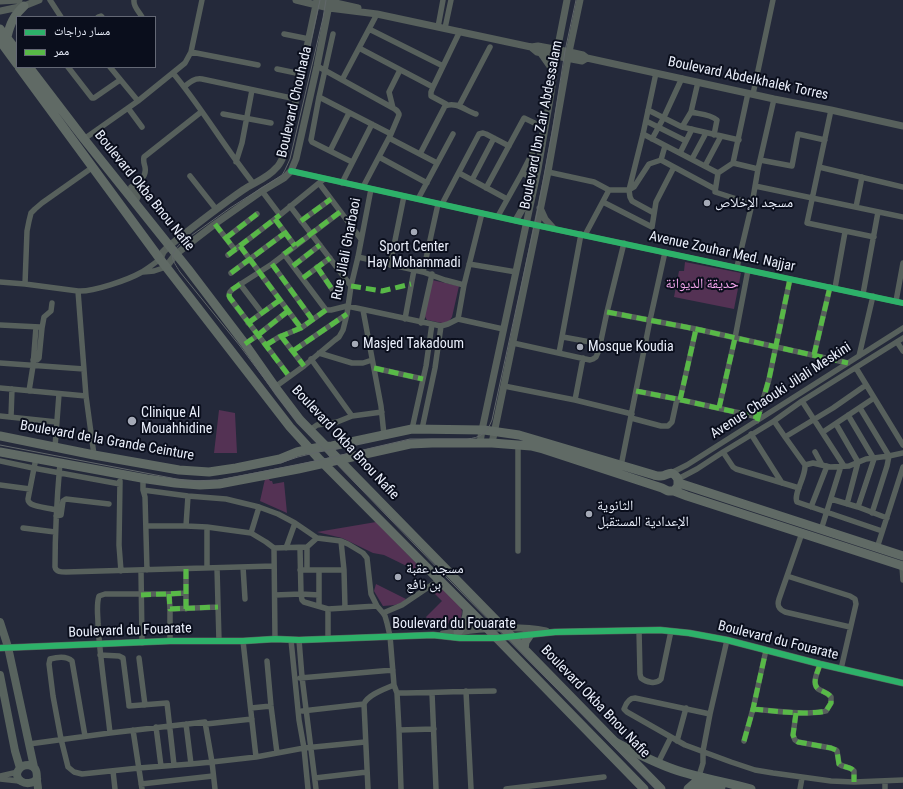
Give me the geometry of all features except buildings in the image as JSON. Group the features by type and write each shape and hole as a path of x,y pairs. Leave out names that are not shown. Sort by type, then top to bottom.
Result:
{"highway":[{"path":"615,742 658,764 708,779 751,789"},
{"path":"688,789 696,782 708,779"},
{"path":"697,789 712,786 729,789"}],"main road":[{"path":"3,39 13,18 18,12 21,3"},
{"path":"0,29 3,39 14,53"},
{"path":"0,49 6,52 14,53"},
{"name":"Boulevard Okba Bnou Nafie","path":"20,68 166,267 290,427 323,463 644,789"},
{"name":"Boulevard Okba Bnou Nafie","path":"30,68 84,139 128,189 134,202 245,344 300,420 660,789"},
{"name":"Boulevard de la Grande Ceinture","path":"0,436 179,470 209,472 280,459 310,449 417,429 482,430 519,435 673,480 668,491 543,449 518,444 410,444 340,460 219,484 200,485 145,479 0,452"},
{"path":"351,471 351,461 355,456"},
{"path":"673,480 877,548 903,563"},
{"path":"673,480 687,496 802,533 903,563"},
{"path":"458,632 467,618 467,608"},
{"path":"0,622 4,648 34,767 37,772 38,789"},
{"path":"524,648 525,642 529,636"},
{"path":"0,675 4,713 19,770"},
{"path":"34,767 30,765 23,766 17,775 21,785 28,785 35,782 37,779"}],"street":[{"path":"33,0 38,0"},
{"path":"0,11 21,3 38,0"},
{"path":"50,0 60,16"},
{"path":"134,0 134,4 141,16"},
{"path":"84,139 138,101 185,63 191,52 202,0"},
{"name":"Boulevard Abdelkhalek Torres","path":"296,0 328,2 360,8 373,13 531,47 538,46 556,53"},
{"path":"438,27 443,0"},
{"path":"445,28 451,0"},
{"name":"Boulevard Ibn Zair Abdessalam","path":"480,443 503,329 536,180 556,53 567,0"},
{"name":"Boulevard Ibn Zair Abdessalam","path":"492,443 548,172 568,55 580,0"},
{"path":"752,204 715,192 718,173 733,163 773,0"},
{"path":"0,1 21,3"},
{"name":"Boulevard Chouhada","path":"160,259 163,252 169,246 216,209 266,176 276,168 281,160 284,155 317,2"},
{"name":"Boulevard Chouhada","path":"166,267 176,254 215,224 262,191 284,178 291,171 296,159 317,66 328,2"},
{"path":"342,80 369,29 373,13"},
{"path":"369,29 443,66"},
{"path":"460,31 431,92 432,96 446,104 459,106 476,114"},
{"path":"284,34 309,39"},
{"path":"333,34 311,140 312,142 352,162"},
{"path":"459,106 490,46"},
{"name":"Boulevard Abdelkhalek Torres","path":"531,47 537,52 568,55 582,60 587,58 903,126"},
{"path":"359,48 433,87"},
{"path":"191,52 258,65"},
{"path":"540,52 554,72"},
{"path":"317,66 399,112 400,115 390,136 363,187"},
{"path":"69,68 92,98 120,80"},
{"path":"111,68 138,101"},
{"path":"277,69 301,74"},
{"path":"381,102 389,92 400,70"},
{"path":"173,73 253,184"},
{"path":"654,213 632,201 629,190 656,73"},
{"path":"184,87 197,78 296,99"},
{"path":"652,138 664,118 682,78"},
{"path":"682,127 690,112 698,82"},
{"path":"236,162 242,143 252,90"},
{"path":"389,92 393,108"},
{"path":"319,97 372,124 437,163"},
{"path":"736,267 752,204 758,169 774,99"},
{"path":"420,154 446,104"},
{"path":"128,108 142,127"},
{"path":"648,110 682,127 739,140"},
{"path":"831,110 807,223 874,237"},
{"path":"128,189 145,176 143,159 146,154 201,112"},
{"path":"690,112 711,116 716,119 714,134"},
{"path":"330,151 349,113"},
{"path":"223,114 271,123"},
{"path":"486,188 524,118 545,128 498,216"},
{"path":"646,121 686,142"},
{"path":"342,183 372,124"},
{"path":"680,153 692,129"},
{"path":"423,272 440,204 480,134 483,133 509,146"},
{"path":"692,159 706,133"},
{"path":"418,199 453,134"},
{"path":"643,134 718,173"},
{"path":"760,160 792,166 798,134 825,140"},
{"path":"705,166 721,136"},
{"path":"472,180 494,138"},
{"path":"662,160 665,146"},
{"path":"379,157 427,182"},
{"path":"548,172 594,182 609,190 629,190 634,187 649,164 662,160 716,189"},
{"path":"733,163 758,169"},
{"path":"25,284 27,231 31,214 42,203 92,167"},
{"path":"602,202 652,227 656,202 674,167"},
{"path":"819,167 903,187"},
{"name":"Avenue Zouhar Med. Najjar","path":"291,171 526,223 903,303"},
{"path":"522,172 536,180"},
{"path":"459,173 507,199"},
{"path":"190,176 216,209"},
{"path":"856,207 862,177"},
{"path":"228,255 324,179"},
{"path":"319,183 361,240"},
{"path":"755,186 903,217"},
{"name":"Rue Jilali Gharbaoi","path":"275,387 304,366 339,336 343,330 371,189"},
{"path":"559,353 583,235 609,190"},
{"path":"262,191 280,215"},
{"path":"390,265 404,196"},
{"path":"516,220 532,196"},
{"path":"301,221 331,199"},
{"path":"290,206 351,286"},
{"path":"540,208 545,219 553,228"},
{"path":"289,376 229,296 230,291 272,264 340,212"},
{"path":"863,294 878,212"},
{"path":"458,319 464,285 482,213"},
{"path":"226,238 257,214"},
{"path":"275,219 295,246"},
{"path":"215,224 235,250"},
{"path":"814,355 833,288 845,232"},
{"path":"231,273 285,233"},
{"path":"513,343 590,360 596,357 601,344 607,312 624,243"},
{"path":"293,266 320,245"},
{"path":"240,246 301,328"},
{"path":"621,466 665,252"},
{"path":"284,254 326,310"},
{"path":"303,278 330,258"},
{"path":"358,258 432,274 445,280 464,285"},
{"path":"0,282 88,291 122,281 141,273 160,259"},
{"path":"272,264 312,319"},
{"path":"469,264 516,272"},
{"path":"896,301 903,264"},
{"path":"141,273 166,267"},
{"path":"317,267 336,295"},
{"path":"405,319 414,270"},
{"path":"719,408 735,338 748,270"},
{"path":"421,322 432,274"},
{"path":"636,391 719,408 758,419 769,379 790,279"},
{"path":"240,284 262,313"},
{"path":"78,291 86,396 94,455"},
{"path":"859,356 873,296"},
{"path":"248,323 280,300"},
{"path":"29,391 39,327 44,317 52,311 52,303"},
{"path":"266,345 281,336 301,328 326,310 347,306 441,326 458,319 503,329"},
{"path":"363,310 382,412 384,435"},
{"path":"245,344 288,311"},
{"path":"607,312 696,329 848,363"},
{"path":"293,352 347,314"},
{"path":"417,429 432,324"},
{"path":"0,325 39,327"},
{"path":"417,429 435,363 441,326"},
{"name":"Avenue Chaouki Jilali Meskini","path":"673,480 687,466 758,419 903,328"},
{"path":"504,386 575,400 661,426 668,426 672,422 696,329"},
{"path":"281,336 304,366"},
{"path":"562,338 601,344"},
{"name":"Avenue Chaouki Jilali Meskini","path":"673,480 697,469 903,338"},
{"path":"897,342 903,351"},
{"path":"319,353 352,364 372,360"},
{"path":"575,400 582,358"},
{"path":"311,359 352,416"},
{"path":"426,362 435,363"},
{"path":"0,363 33,363 84,369"},
{"path":"374,368 423,379"},
{"path":"856,368 903,444"},
{"path":"785,437 837,406 866,385"},
{"path":"0,388 86,396"},
{"path":"11,417 12,390"},
{"path":"55,447 59,394"},
{"path":"823,432 874,398"},
{"path":"802,401 823,432 843,466"},
{"path":"860,408 889,456 872,513"},
{"path":"310,430 317,425 337,422 352,416 382,412"},
{"path":"0,416 57,422"},
{"path":"848,416 874,458 858,507"},
{"path":"774,421 805,465 806,469 804,478 799,488 796,501 882,531"},
{"path":"836,424 858,462 847,504"},
{"path":"751,434 782,483"},
{"path":"518,444 518,551"},
{"path":"723,452 736,469 799,488"},
{"path":"815,452 824,465"},
{"path":"805,465 813,463 851,466 866,459 903,453"},
{"path":"36,458 28,499 30,504 61,515 63,501 66,499 108,504"},
{"path":"0,461 120,484"},
{"path":"60,463 55,532 55,567 58,571 121,571 274,566"},
{"path":"811,507 824,465"},
{"path":"822,530 843,466"},
{"path":"877,548 903,467"},
{"path":"120,474 119,545 121,571"},
{"path":"145,479 147,570"},
{"path":"0,484 30,489"},
{"path":"145,493 226,499 259,507 278,514 295,523 317,538 341,541 363,553 367,558 371,594 377,606 383,613 390,636 394,685 397,693 401,789"},
{"path":"186,526 188,496"},
{"path":"831,499 887,518"},
{"path":"251,533 259,507"},
{"path":"286,548 295,523"},
{"path":"146,526 207,527 251,533 274,548 304,547 317,538"},
{"path":"207,527 207,568"},
{"path":"23,528 55,532"},
{"path":"802,533 778,607 785,612 850,627"},
{"path":"341,541 344,570 345,608"},
{"path":"304,547 300,570 301,594 304,602 328,608 377,606"},
{"path":"304,547 306,570"},
{"path":"274,548 275,639"},
{"path":"903,563 903,580"},
{"path":"243,567 245,600"},
{"path":"217,568 219,641"},
{"path":"186,569 186,609"},
{"path":"141,570 142,643"},
{"path":"300,570 344,570"},
{"path":"319,570 319,606"},
{"path":"787,576 853,597 855,599 856,604 841,669"},
{"path":"383,613 402,605 439,580"},
{"path":"110,732 99,644 99,596 105,594 141,595 186,593"},
{"path":"169,594 170,641"},
{"path":"275,595 319,595"},
{"path":"170,609 218,607"},
{"path":"328,608 328,639"},
{"name":"Boulevard du Fouarate","path":"433,636 504,628 536,629 554,632"},
{"path":"640,630 641,678 645,681 655,682 660,681 661,679 671,631"},
{"name":"Boulevard du Fouarate","path":"4,648 170,641 295,640 390,636 497,638 529,636 554,632 640,630 671,631 727,640 820,664 903,683"},
{"path":"295,640 299,712 308,789"},
{"path":"699,776 703,763 703,751 710,714 727,640"},
{"path":"243,641 256,757"},
{"path":"744,741 753,709 766,650"},
{"path":"100,655 120,656 123,658 128,705 145,706 167,703 174,765"},
{"path":"85,736 72,661 68,658 52,658 49,660 49,664 61,739 68,766 74,772 82,774 212,762 256,757 311,747 365,742"},
{"path":"139,658 145,706"},
{"path":"267,662 277,753"},
{"path":"753,709 796,713 824,712 828,710 831,697 817,689 815,685 820,664"},
{"path":"298,678 393,670"},
{"path":"298,678 306,711 316,789"},
{"path":"368,789 365,742 365,700 370,696 394,685"},
{"path":"466,691 471,789"},
{"path":"397,693 494,691"},
{"path":"432,693 436,789"},
{"path":"710,714 635,698 630,700 624,709 685,745 755,770 831,781 854,782 903,780"},
{"path":"299,712 364,704"},
{"path":"251,708 271,706"},
{"path":"677,741 686,708"},
{"path":"796,713 793,735 795,740 798,742 836,750 840,766 851,768 854,771 854,782"},
{"path":"29,744 110,732 205,722 206,724 252,719"},
{"path":"186,724 191,764"},
{"path":"206,724 215,789"},
{"path":"156,728 160,766"},
{"path":"399,730 434,729"},
{"path":"133,730 141,787 214,776"},
{"path":"658,764 671,737"},
{"path":"0,776 19,770"},
{"path":"113,771 115,789"},
{"path":"315,778 367,772"},
{"path":"506,789 604,777"},
{"path":"800,789 802,778"},
{"path":"0,779 21,785"},
{"path":"885,781 886,789"}],"green space":[{"name":"حديقة الديوانة","path":"685,262 741,273 734,309 674,297 679,271 684,271"},
{"path":"432,280 459,286 452,317 447,324 427,320 424,315"},
{"path":"219,410 235,413 237,453 214,453"},
{"path":"265,479 269,479 273,484 284,482 287,513 260,501"},
{"path":"376,522 419,566 419,572 384,555 373,553 342,538 317,532"},
{"path":"376,584 406,599 399,604 383,606 374,591"},
{"path":"439,584 461,607 461,619 455,623 431,624 426,617 442,601 431,590"}],"tram line":[{"path":"302,82 320,0"},
{"path":"326,0 290,159 285,170 282,175 230,208 181,243 174,251 173,261 180,272 240,346 290,413 330,457 448,579 656,789"},
{"path":"0,445 187,481 220,480 320,460 410,439 467,439 482,434 488,428 492,420 538,208 565,51 576,0"},
{"path":"280,463 314,453 367,442"}],"marked path":[{"path":"301,221 331,199"},
{"path":"284,254 340,212"},
{"path":"226,238 257,214"},
{"path":"228,255 280,215"},
{"path":"275,219 295,246"},
{"path":"215,224 235,250"},
{"path":"231,273 285,233"},
{"path":"293,266 320,245"},
{"path":"240,246 301,328"},
{"path":"303,278 330,258"},
{"path":"272,264 312,319"},
{"path":"317,267 336,295"},
{"path":"757,421 769,379 790,279"},
{"path":"240,284 230,291 230,298 289,376"},
{"path":"351,286 382,291 411,284"},
{"path":"814,355 830,287"},
{"path":"248,323 280,300"},
{"path":"266,345 279,337 301,328 326,310"},
{"path":"245,344 288,311"},
{"path":"607,312 696,329 848,363"},
{"path":"293,351 347,314"},
{"path":"680,400 696,329"},
{"path":"281,336 304,366"},
{"path":"719,408 735,338"},
{"path":"374,368 423,379"},
{"path":"636,391 758,417"},
{"path":"186,569 186,609"},
{"path":"141,595 186,593"},
{"path":"169,594 170,609 218,607"},
{"path":"744,741 753,709 766,650"},
{"path":"753,709 801,713 826,711 831,703 831,697 817,688 815,682 820,664"},
{"path":"796,713 793,735 795,740 798,742 836,750 839,764 851,768 854,771 854,782"}],"cycle path":[{"path":"291,171 526,223 903,303"},
{"path":"0,648 170,641 299,640 433,635 460,638 497,638 555,632 660,630 689,633 727,640 820,664 903,683"}],"place":[{"name":"مسجد الإخلاص","path":"707,203"},
{"name":"Sport Center Hay Mohammadi","path":"414,232"},
{"name":"Masjed Takadoum","path":"355,344"},
{"name":"Mosque Koudia","path":"580,347"},
{"name":"Clinique Al Mouahhidine","path":"132,421"},
{"name":"الثانوية الإعدادية المستقبل","path":"589,514"},
{"name":"مسجد عقبة بن نافع","path":"398,577"}]}
